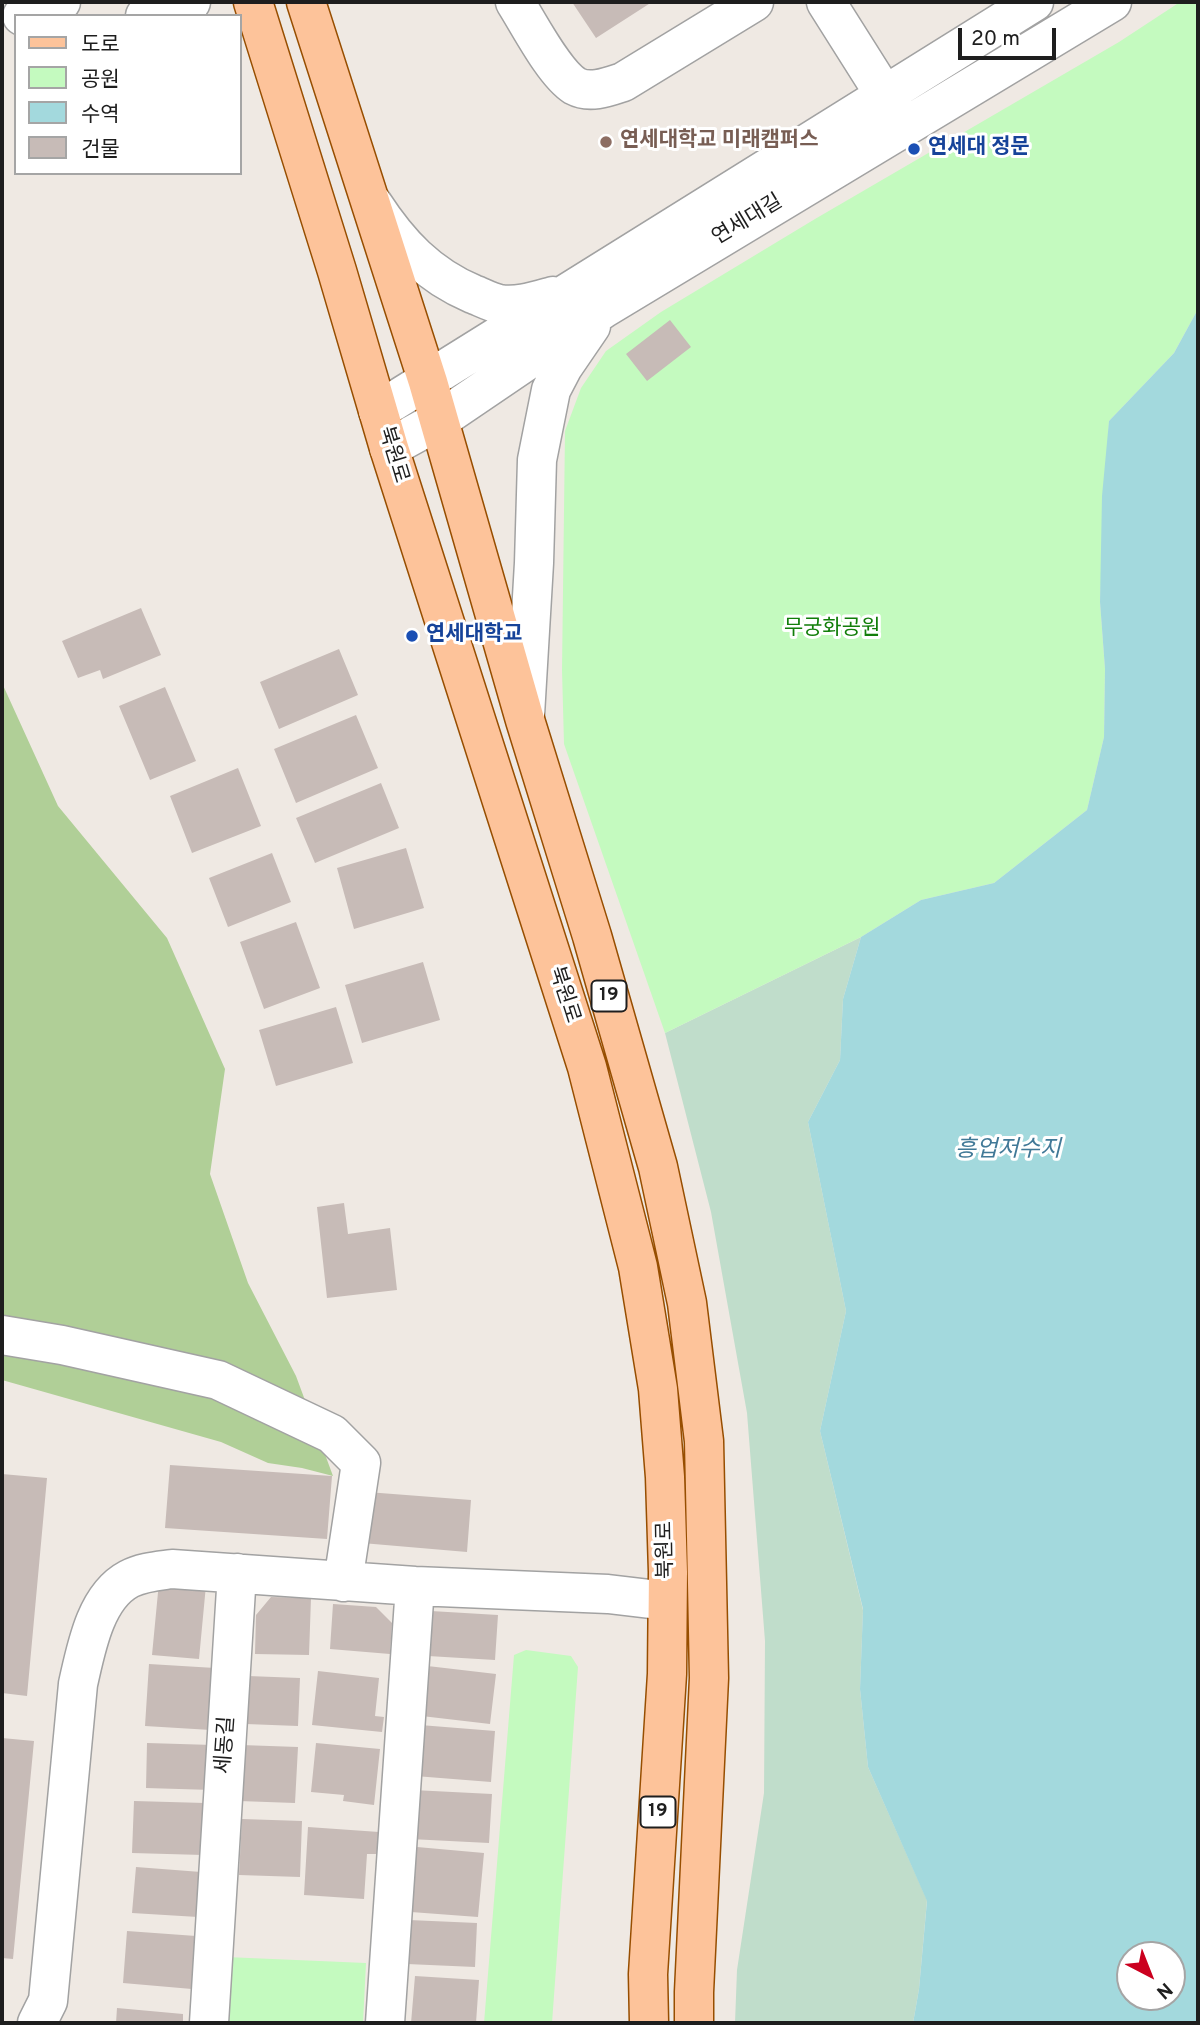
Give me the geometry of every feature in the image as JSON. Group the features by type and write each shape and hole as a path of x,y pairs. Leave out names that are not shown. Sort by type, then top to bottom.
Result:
{"main road":[{"name":"북원로","path":"253,2 389,448 587,1067 638,1267 658,1390 665,1477 667,1601 667,1674 648,1974 649,2023"},
{"name":"북원로","path":"306,2 428,382 525,720 592,936 658,1167 687,1303 705,1441 709,1678 694,2023"},
{"path":"667,1601 707,1643"}],"street":[{"path":"28,14 61,2"},
{"path":"152,14 191,2"},
{"path":"515,2 558,71 576,87 600,90 623,82 754,2"},
{"path":"826,2 904,127"},
{"name":"연세대길","path":"389,448 438,421 589,300 884,94 1034,2"},
{"name":"연세대길","path":"378,411 428,382 589,300 904,127 1112,2"},
{"path":"367,195 392,234 418,261 464,290 498,304 589,300 563,367 551,390 537,460 525,720"},
{"path":"2,1335 62,1345 218,1380 332,1434 361,1464 343,1582"},
{"path":"37,2023 48,2001 78,1684 99,1615 113,1590 130,1578 172,1569 343,1582 608,1594 667,1601"},
{"name":"세동길","path":"209,2023 237,1573"},
{"path":"385,2023 415,1586"}],"green space":[{"name":"무궁화공원","path":"1180,2 1198,2 1198,309 1174,353 1109,421 1100,602 1105,669 1104,737 1087,810 994,883 921,900 861,937 665,1033 564,744 562,670 565,431 581,388 606,351 661,312 1119,42"},
{"path":"2,683 58,806 167,938 225,1069 210,1174 248,1283 296,1376 333,1476 268,1463 221,1442 2,1380"},
{"path":"861,937 843,999 840,1060 808,1122 846,1311 820,1431 863,1610 860,1689 868,1767 927,1900 919,1989 913,2023 735,2023 737,1970 764,1793 765,1641 747,1413 711,1212 665,1033"},
{"path":"526,1650 571,1656 578,1667 552,2023 484,2023 514,1655"},
{"path":"226,1957 366,1963 363,2023 222,2023"}],"water":[{"name":"흥업저수지","path":"1198,309 1198,2023 913,2023 927,1901 868,1767 860,1689 863,1609 820,1431 846,1311 808,1122 840,1060 843,999 861,937 921,900 994,883 1087,810 1104,737 1105,669 1100,602 1102,496 1109,421 1174,353"}],"building":[{"path":"572,2 652,2 596,38"},
{"path":"670,320 691,347 647,381 626,354"},
{"path":"141,608 161,655 103,679 100,670 78,678 62,641"},
{"path":"339,649 358,695 279,729 260,682"},
{"path":"165,687 196,761 150,780 119,706"},
{"path":"356,715 378,768 296,803 274,749"},
{"path":"238,768 261,826 192,853 170,796"},
{"path":"381,783 399,828 315,863 296,818"},
{"path":"406,848 424,908 354,929 337,868"},
{"path":"272,853 291,902 228,927 209,878"},
{"path":"296,922 320,988 264,1009 240,942"},
{"path":"423,962 440,1020 362,1043 345,985"},
{"path":"336,1007 353,1063 276,1086 259,1030"},
{"path":"344,1203 348,1234 390,1228 397,1290 327,1298 317,1207"},
{"path":"170,1465 332,1476 327,1539 165,1528"},
{"path":"2,1474 47,1478 27,1696 2,1693"},
{"path":"367,1492 471,1500 467,1552 362,1543"},
{"path":"159,1582 206,1585 199,1659 152,1655"},
{"path":"271,1597 311,1598 309,1655 255,1654 256,1615"},
{"path":"333,1604 376,1607 392,1623 390,1654 330,1649"},
{"path":"431,1611 498,1615 495,1660 428,1656"},
{"path":"149,1664 215,1668 211,1730 145,1726"},
{"path":"419,1665 496,1674 490,1724 413,1715"},
{"path":"318,1671 379,1678 375,1716 384,1717 382,1732 312,1725"},
{"path":"248,1676 300,1678 298,1726 246,1724"},
{"path":"420,1725 495,1731 491,1782 415,1776"},
{"path":"2,1738 34,1741 13,1959 2,1958"},
{"path":"147,1743 213,1745 212,1790 146,1788"},
{"path":"316,1743 380,1749 374,1805 343,1801 344,1795 311,1792"},
{"path":"241,1745 298,1747 295,1803 239,1801"},
{"path":"413,1790 492,1794 489,1843 410,1839"},
{"path":"134,1801 205,1803 203,1855 132,1853"},
{"path":"242,1819 302,1821 300,1877 239,1875"},
{"path":"308,1827 379,1832 378,1854 367,1854 364,1899 304,1895"},
{"path":"417,1847 484,1853 478,1917 411,1912"},
{"path":"136,1867 201,1872 198,1917 132,1913"},
{"path":"409,1920 477,1923 475,1967 407,1964"},
{"path":"127,1931 196,1936 192,1989 123,1983"},
{"path":"415,1976 479,1980 476,2023 411,2023"},
{"path":"117,2008 183,2014 183,2023 116,2023"}],"place":[{"name":"연세대학교 미래캠퍼스","path":"606,142"},
{"name":"연세대 정문","path":"914,149"},
{"name":"연세대학교","path":"412,636"}]}
